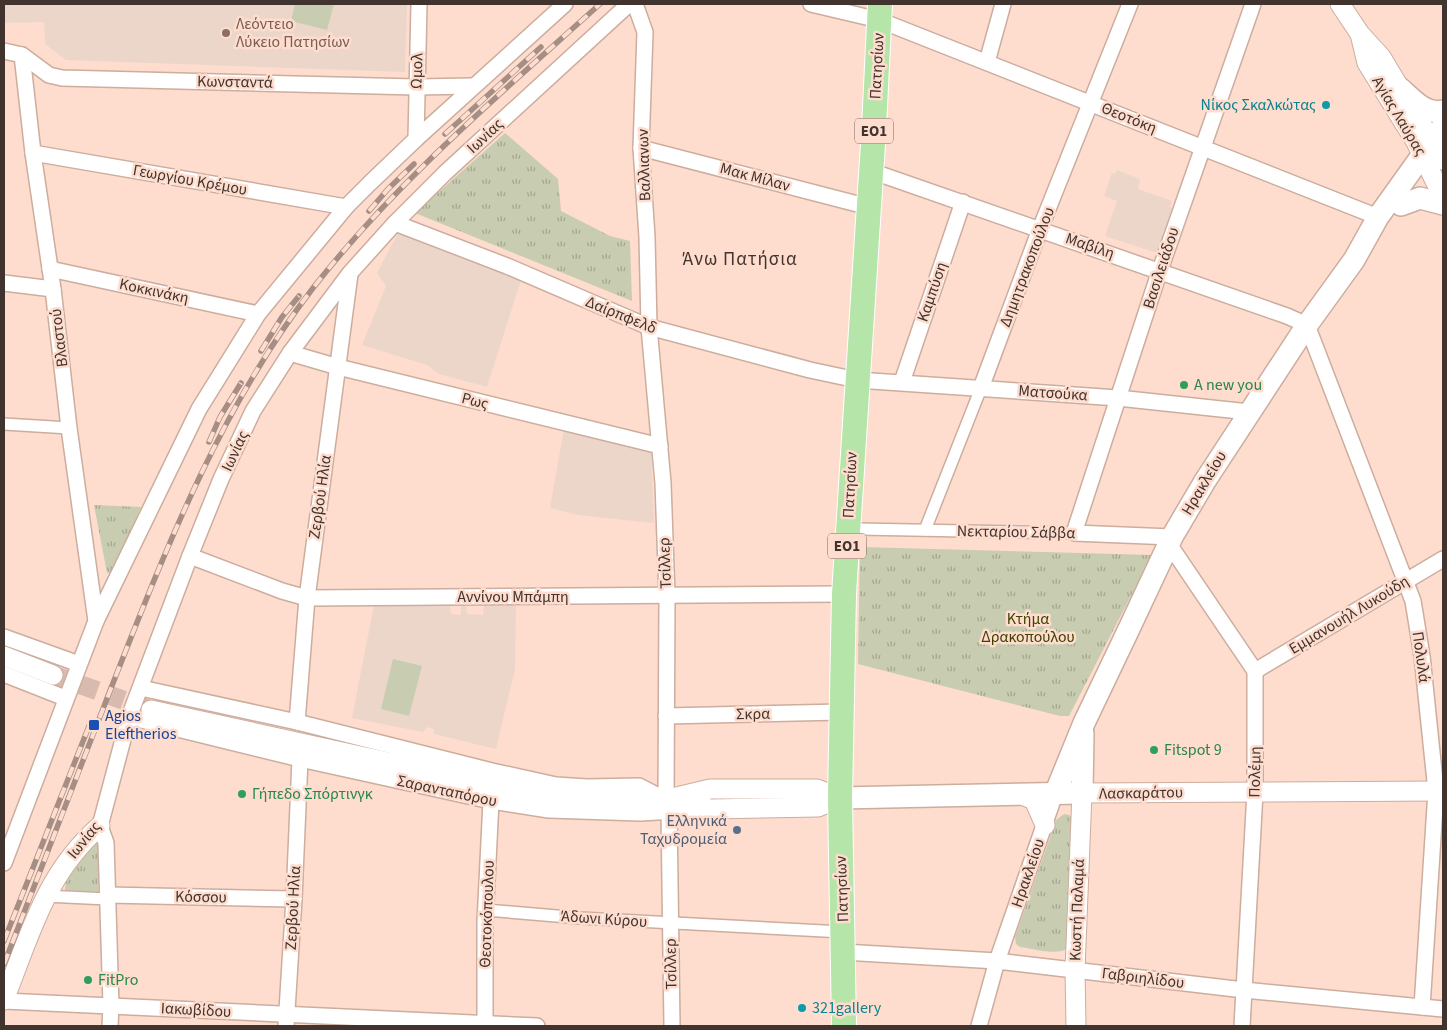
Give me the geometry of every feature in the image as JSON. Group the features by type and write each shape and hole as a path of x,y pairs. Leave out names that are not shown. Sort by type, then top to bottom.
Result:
{"main road":[{"name":"Πατησίων","path":"844,1026 840,798 844,594 880,12"},
{"path":"1401,89 1427,110 1437,113 1443,111"},
{"name":"Ηρακλείου","path":"1354,260 1384,229 1436,150"},
{"name":"Ηρακλείου","path":"1055,794 1084,723 1171,541 1205,481 1307,325 1354,260 1378,217 1436,150"},
{"path":"1401,205 1420,198 1443,204"},
{"name":"Ηρακλείου","path":"1082,794 1084,723"},
{"name":"Λασκαράτου","path":"840,798 1082,794"}],"street":[{"name":"Ωμολ","path":"416,139 419,4"},
{"path":"4,863 96,621 199,409 258,314 346,207 473,86 565,4"},
{"name":"Ιωνίας","path":"4,1001 45,896 69,857 100,826 130,717 190,556 221,480 254,411 290,353 350,273 395,222 445,173 629,4"},
{"name":"Βαλλιανων","path":"635,4 645,32 641,148 647,236 649,327"},
{"name":"Θεοτόκη","path":"811,4 880,12 987,62 1378,217"},
{"path":"987,62 1002,4"},
{"name":"Δημητρακοπούλου","path":"925,530 981,388 1040,229 1130,4"},
{"name":"Βασιλειάδου","path":"1074,533 1160,270 1253,4"},
{"name":"Αγίας Λαύρας","path":"1340,4 1360,34 1381,57 1436,150 1443,197"},
{"name":"Αγίας Λαύρας","path":"1360,34 1368,63 1436,150"},
{"name":"Κωνσταντά","path":"4,50 22,55 49,75 62,78 416,87 473,86"},
{"name":"Βλαστού","path":"22,55 33,153 53,288 69,428 96,621"},
{"name":"Μακ Μίλαν","path":"641,148 869,207"},
{"name":"Γεωργίου Κρέμου","path":"33,153 346,207"},
{"name":"Μαβίλη","path":"871,171 1160,270 1288,316 1307,325"},
{"name":"Καμπύση","path":"902,382 963,202"},
{"name":"Δαίρπφελδ","path":"395,222 507,266 649,327 760,358 857,380"},
{"name":"Κοκκινάκη","path":"50,268 258,314"},
{"name":"Ζερβού Ηλία","path":"297,722 307,598 350,273"},
{"path":"4,283 53,288"},
{"name":"Πολυλά","path":"1307,325 1413,601 1439,791 1422,1007"},
{"name":"Τσίλλερ","path":"649,327 660,446 667,596 667,806 672,1026"},
{"name":"Ρως","path":"290,353 338,367 660,446"},
{"name":"Ματσούκα","path":"857,380 1118,398 1249,412"},
{"path":"4,424 69,428"},
{"name":"Νεκταρίου Σάββα","path":"860,529 1074,533 1171,541"},
{"path":"1171,541 1255,671"},
{"name":"Αννίνου Μπάμπη","path":"190,556 307,598 844,594"},
{"name":"Εμμανουήλ Λυκούδη","path":"1255,671 1443,559"},
{"path":"4,637 79,664"},
{"path":"4,656 53,675"},
{"name":"Πολέμη","path":"1242,1026 1255,792 1255,671"},
{"path":"4,674 66,698"},
{"name":"Σαρανταπόρου","path":"141,688 297,722 492,771 556,785 587,787 639,786 667,806"},
{"name":"Σαρανταπόρου","path":"151,710 551,798 711,809 818,807 840,798"},
{"name":"Σκρα","path":"666,716 841,712"},
{"name":"Σαρανταπόρου","path":"130,717 300,760 492,801 549,810 640,814 710,790 719,789 817,789 840,798"},
{"name":"Ζερβού Ηλία","path":"286,1020 300,760"},
{"name":"Λασκαράτου","path":"1082,794 1439,791"},
{"name":"Ηρακλείου","path":"980,1026 998,961 1055,794"},
{"name":"Κωστή Παλαμά","path":"1076,1026 1075,970 1082,794"},
{"path":"1022,795 1034,800 1045,825"},
{"name":"Θεοτοκόπουλου","path":"485,1025 486,910 492,801"},
{"path":"100,826 106,843 110,1026"},
{"name":"Κόσσου","path":"45,896 294,899"},
{"name":"Άδωνι Κύρου","path":"486,910 670,923 843,942"},
{"name":"Γαβριηλίδου","path":"843,942 1244,990 1443,1009"},
{"name":"Ιακωβίδου","path":"4,1001 111,1006 286,1020 537,1026"}],"shaded area":[{"name":"Λεόντειο Λύκειο Πατησίων","path":"4,4 407,4 405,72 66,60 45,44 44,22 4,23"},
{"path":"1117,170 1140,179 1138,189 1172,201 1170,206 1172,208 1157,253 1105,236 1117,201 1104,196 1112,173 1115,174"},
{"path":"399,231 521,280 487,387 439,374 427,365 362,345 386,286 377,273"},
{"path":"564,429 651,449 654,523 578,515 550,508"},
{"path":"461,604 466,604 467,614 483,615 484,605 516,605 515,669 496,749 434,734 434,729 427,727 423,732 352,718 374,605 450,605 451,614 461,615"}],"green space":[{"path":"295,4 334,4 327,30 291,21"},
{"path":"505,133 558,179 561,211 610,236 630,241 632,301 415,213"},
{"path":"94,505 141,507 114,572 107,573"},
{"name":"Κτήμα Δρακοπούλου","path":"860,547 1152,555 1069,716 1060,716 858,664"},
{"path":"393,659 422,666 409,716 381,709"},
{"path":"1064,814 1073,818 1069,948 1051,952 1020,947 1016,944 1015,937 1056,820"},
{"path":"97,842 100,844 98,892 65,890 66,881 93,844"}],"tunnel":[{"path":"53,675 151,710"}],"railway":[{"path":"4,964 115,678 177,526 200,476 251,379 313,288 379,211 487,105 600,4"},
{"path":"445,134 541,47"},
{"path":"369,211 414,164"},
{"path":"261,351 282,317 299,296"},
{"path":"209,442 220,417 241,383"},
{"path":"4,941 91,721"}],"place":[{"name":"Λεόντειο Λύκειο Πατησίων","path":"226,33"},
{"name":"Νίκος Σκαλκώτας","path":"1326,105"},
{"name":"A new you","path":"1184,385"},
{"name":"Agios Eleftherios","path":"94,725"},
{"name":"Fitspot 9","path":"1154,750"},
{"name":"Γήπεδο Σπόρτινγκ","path":"242,794"},
{"name":"Ελληνικά Ταχυδρομεία","path":"737,830"},
{"name":"FitPro","path":"88,980"},
{"name":"321gallery","path":"802,1008"}],"district":[{"name":"Άνω Πατήσια","path":"740,259"}]}
